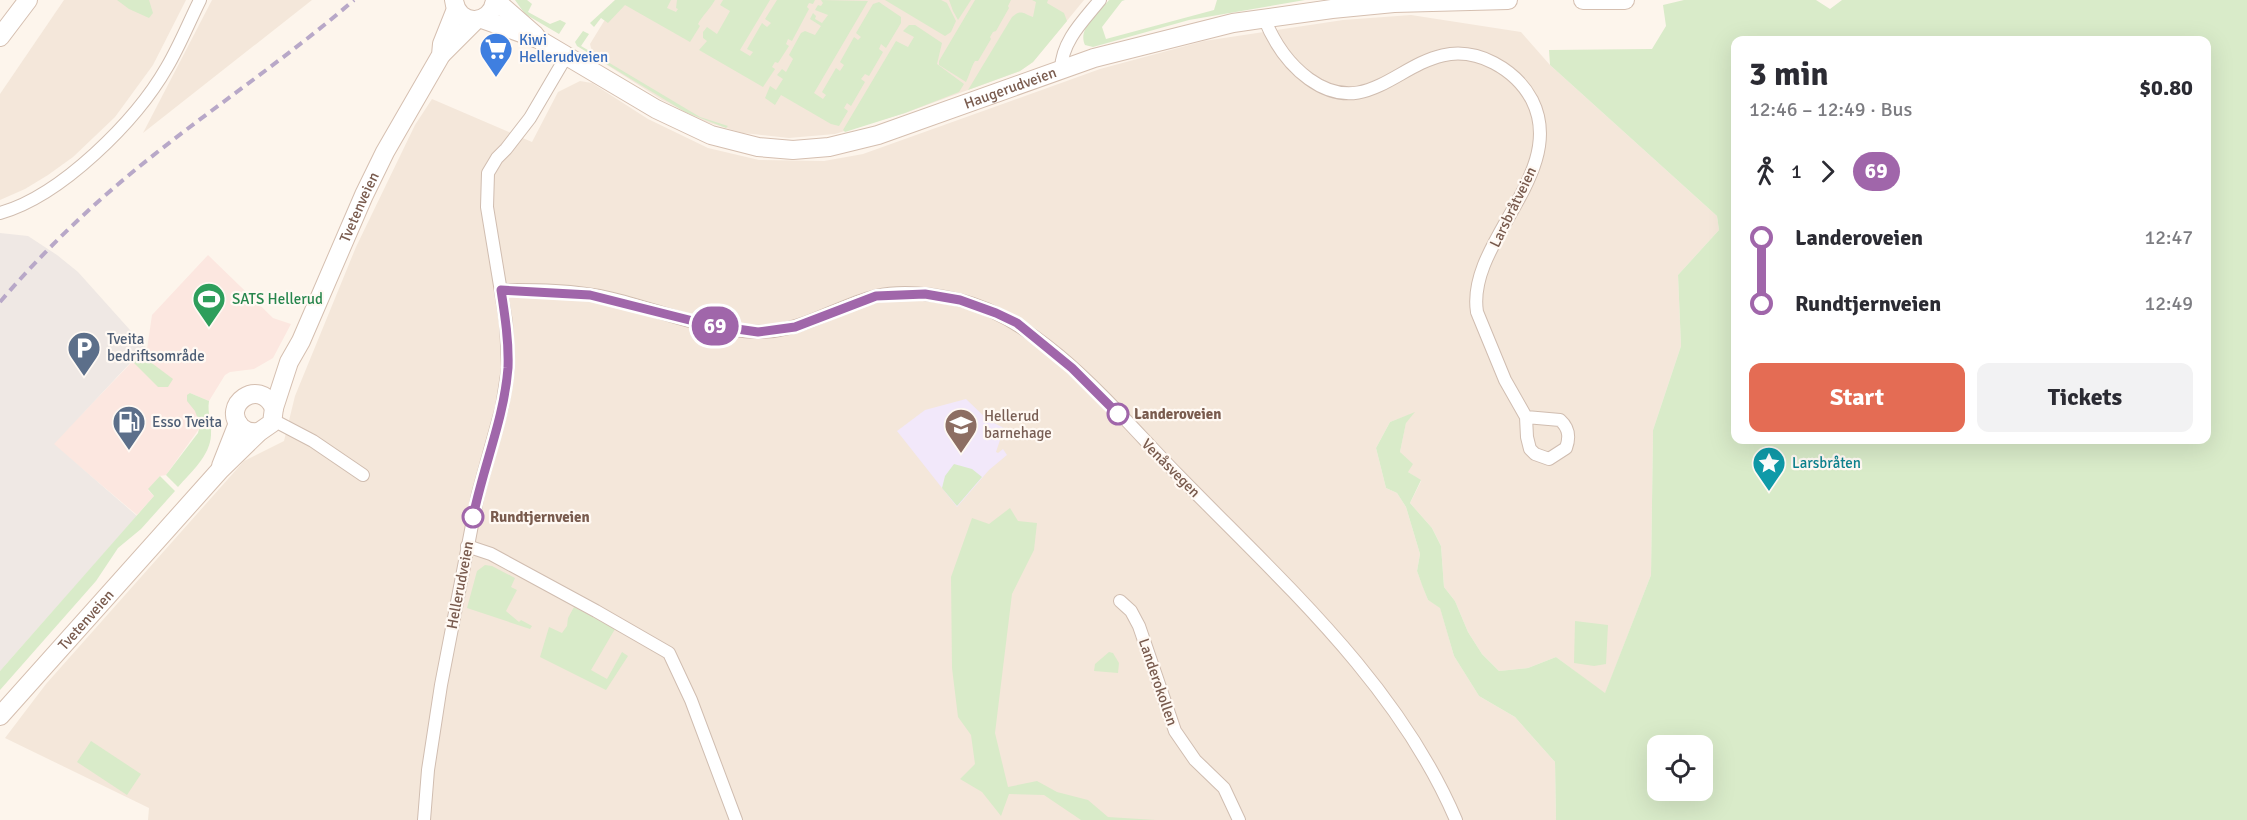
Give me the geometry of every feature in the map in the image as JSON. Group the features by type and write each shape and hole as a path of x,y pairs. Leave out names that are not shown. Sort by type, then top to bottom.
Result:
{"main road":[{"path":"0,37 28,0"},
{"name":"Haugerudveien","path":"495,0 538,39"},
{"name":"Tvetenveien","path":"0,716 220,470 259,432 268,427 289,362 301,341 375,173 441,55 478,20 492,12 495,0"},
{"name":"Haugerudveien","path":"478,20 538,39 656,109 711,135 758,147 794,150 829,147 878,135 1061,69 1180,35 1264,18 1332,9 1394,3 1508,0"},
{"path":"1583,0 1624,0"},
{"name":"Tvetenveien","path":"454,2 462,16 478,20"},
{"name":"Tvetenveien","path":"441,55 454,2"},
{"name":"Tvetenveien","path":"220,470 238,423 235,414 238,404 245,396 255,394 289,362"},
{"path":"255,394 264,396 273,414"},
{"path":"238,423 244,430 259,432"}],"street":[{"path":"0,213 29,202 48,190 110,140 141,104 168,66 200,0"},
{"path":"1061,69 1061,57 1070,39 1100,0"},
{"name":"Larsbråtveien","path":"1264,18 1284,56 1302,74 1334,93 1366,93 1430,58 1459,54 1478,56 1493,63 1514,76 1526,88 1536,108 1540,125 1537,155 1477,283 1475,301 1477,312 1505,380 1526,417"},
{"name":"Hellerudveien","path":"424,820 428,770 441,685 467,546 478,494 502,406 508,368 506,322 487,207 488,173 497,158 530,118 567,55"},
{"name":"Venåsvegen","path":"501,290 590,295 709,325 758,332 795,327 876,296 907,293 960,300 1017,323 1043,343 1103,398 1288,585 1337,639 1419,747 1456,820"},
{"path":"273,414 363,475"},
{"path":"467,546 491,554 669,653 691,700 736,820"},
{"name":"Landerokollen","path":"1120,601 1131,611 1139,626 1175,731 1195,760 1224,788 1239,820"}],"shaded area":[{"path":"64,0 186,0 153,65 115,117 73,157 25,189 0,200 0,94"},
{"path":"212,0 312,0 143,133"},
{"path":"617,0 1084,0 1033,62 1020,71 905,113 835,134 789,138 743,133 706,122 662,100 593,56 590,44"},
{"path":"1411,15 1521,32 1550,65 1717,216 1719,230 1678,275 1681,346 1653,430 1651,575 1605,694 1556,657 1528,668 1499,671 1482,654 1468,632 1455,601 1444,587 1441,546 1432,528 1410,503 1421,481 1408,472 1400,452 1406,422 1414,413 1390,422 1376,448 1386,488 1397,493 1406,507 1420,554 1417,571 1428,600 1440,607 1454,656 1479,696 1515,717 1555,762 1556,820 148,820 149,808 5,738 46,684 244,461 284,441 295,396 356,247 415,125 432,99 532,142 558,92 580,81 592,83 648,119 708,148 759,160 824,161 863,154 1100,69 1204,41 1343,20"},
{"path":"0,233 28,236 57,255 78,272 147,349 141,355 133,356 132,361 54,444 137,516 0,671"},
{"path":"208,255 273,318 291,324 273,358 254,369 230,372 225,375 209,401 190,393 199,420 199,429 166,475 160,476 148,490 154,496 137,515 53,444 132,362 132,357 147,349 152,315"},
{"name":"Hellerud barnehage","path":"966,399 988,420 1004,428 996,452 1003,449 1007,455 989,470 957,507 897,431 925,410"}],"green space":[{"path":"117,0 149,0 153,13 149,18 129,9"},
{"path":"515,0 527,0 532,4 528,12 550,24 560,20 566,23 559,34 525,14"},
{"path":"615,0 671,0 667,8 676,12 677,0 715,0 698,24 700,26 690,42 625,5 608,23 601,18 594,27 590,23"},
{"path":"723,0 770,0 740,50 750,56 753,52 747,49 762,23 767,27 771,23 765,19 777,0 815,0 813,4 809,3 807,7 809,9 792,41 788,39 786,44 789,46 778,63 775,62 772,67 775,69 763,87 699,50 707,41 703,38 703,32 707,27 717,34 730,11 720,5"},
{"path":"821,0 868,1 814,93 823,99 826,95 822,92 836,68 840,71 844,65 840,62 854,37 858,40 861,37 856,33 873,4 879,2 901,17 901,23 886,48 881,44 879,49 883,52 869,76 865,74 861,79 865,82 851,106 847,103 844,108 848,111 839,126 831,124 781,95 775,105 765,98 770,86 776,90 783,79 777,75 782,69 786,72 793,59 789,55 801,33 805,31 815,35 821,26 810,19 813,13 816,16 815,19 822,23 828,15 815,10 823,3"},
{"path":"885,0 941,0 947,3 956,21 951,32 945,36"},
{"path":"949,0 971,0 958,20"},
{"path":"975,0 1011,0 996,31 990,37 978,61 975,61 966,82 939,65 939,61"},
{"path":"1032,0 1048,0 1047,3 1064,13 1067,21 1033,62 1020,71 968,90 1012,17 1020,12 1033,17 1036,2"},
{"path":"1109,0 1125,0 1102,27 1106,39 1214,10 1217,0 1305,0 1189,20 1093,47 1085,45 1083,39 1086,27"},
{"path":"1684,0 1816,0 1830,9 1842,0 2247,0 2247,820 1556,820 1555,762 1515,717 1479,696 1454,656 1440,608 1428,600 1417,571 1420,554 1406,507 1397,493 1386,488 1376,448 1390,422 1415,412 1406,423 1400,452 1413,464 1408,472 1421,480 1410,503 1432,528 1441,546 1444,587 1455,601 1468,632 1482,654 1499,671 1528,668 1556,657 1605,693 1651,575 1653,430 1681,346 1678,275 1719,230 1717,216 1550,65 1549,50 1652,49 1666,26 1663,5"},
{"path":"909,25 915,25 942,43 937,64 964,84 959,92 905,113 845,132 843,130 896,41 908,47 914,37 903,31"},
{"path":"583,31 589,34 581,46 700,117 728,126 726,128 685,112 577,46 575,42"},
{"path":"135,354 141,355 173,379 168,387 158,387 132,361"},
{"path":"190,393 209,401 210,443 204,457 178,487 166,475 198,433 200,425 195,411 187,401 187,395"},
{"path":"954,464 972,469 982,477 957,506 942,488 945,476"},
{"path":"160,476 175,491 141,529 118,548 96,581 0,690 0,671 154,496 148,489"},
{"path":"1010,508 1018,521 1037,523 1034,550 1012,594 995,733 1008,787 1037,781 1057,792 1088,800 1108,817 1156,820 1081,820 1044,795 1009,794 1001,816 982,792 960,779 975,764 971,735 958,717 952,668 951,577 972,518 989,524"},
{"path":"485,565 492,566 515,578 511,587 517,590 506,611 519,622 521,620 532,626 530,629 467,608 477,571"},
{"path":"574,607 615,629 591,670 607,679 622,652 628,656 606,690 540,657 549,627 562,633"},
{"path":"1575,621 1608,625 1606,664 1594,666 1574,663"},
{"path":"1109,652 1113,653 1119,663 1118,673 1094,671 1095,664"},
{"path":"91,741 141,774 127,795 77,762"}],"railway":[{"path":"0,302 56,241 116,186 175,138 296,48 354,0"}],"bus line":[{"name":"69","path":"473,517 502,406 508,368 506,322 501,290 590,295 709,325 758,332 795,327 876,296 907,293 960,300 1017,323 1072,368 1118,414"}],"place":[{"name":"Kiwi Hellerudveien","path":"496,78"},
{"name":"SATS Hellerud","path":"209,328"},
{"name":"Tveita bedriftsområde","path":"84,377"},
{"name":"Landeroveien","path":"1118,414"},
{"name":"Esso Tveita","path":"129,451"},
{"name":"Hellerud barnehage","path":"961,454"},
{"name":"Larsbråten","path":"1769,492"},
{"name":"Rundtjernveien","path":"473,517"}]}
